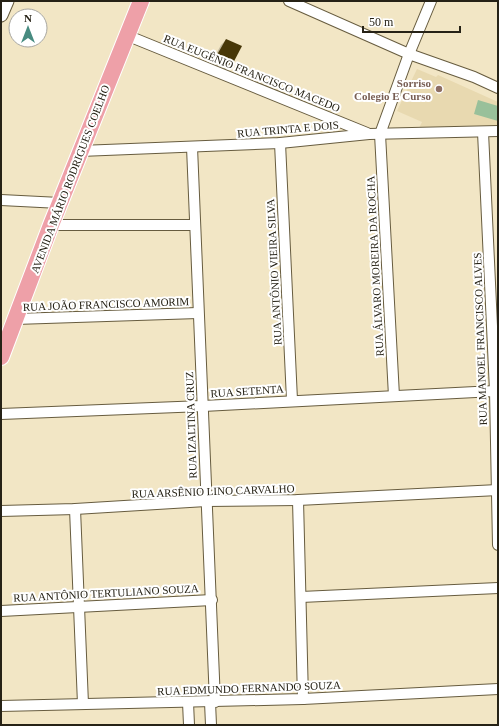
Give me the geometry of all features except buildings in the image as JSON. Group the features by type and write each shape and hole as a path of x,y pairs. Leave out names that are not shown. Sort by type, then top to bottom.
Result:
{"main road":[{"name":"AVENIDA MÁRIO RODRIGUES COELHO","path":"1,358 51,225 140,1"}],"street":[{"path":"1,15 7,1"},
{"path":"289,1 409,54 474,77 498,88"},
{"path":"380,134 409,54 431,1"},
{"name":"RUA EUGÊNIO FRANCISCO MACEDO","path":"126,35 369,134"},
{"name":"RUA TRINTA E DOIS","path":"80,151 280,143 369,134 498,131"},
{"name":"RUA MANOEL FRANCISCO ALVES","path":"483,132 495,391 498,545"},
{"name":"RUA ÁLVARO MOREIRA DA ROCHA","path":"380,134 394,396"},
{"name":"RUA ANTÔNIO VIEIRA SILVA","path":"280,143 292,400"},
{"name":"RUA IZALTINA CRUZ","path":"192,147 206,501 212,600 213,702 211,725"},
{"path":"1,200 60,202"},
{"path":"51,225 195,225"},
{"name":"RUA JOÃO FRANCISCO AMORIM","path":"15,319 198,314"},
{"name":"RUA SETENTA","path":"1,414 203,406 292,400 495,391"},
{"name":"RUA ARSÊNIO LINO CARVALHO","path":"1,511 75,509 206,501 298,500 497,490"},
{"path":"298,500 303,699"},
{"path":"75,509 83,704"},
{"path":"301,597 498,588"},
{"name":"RUA ANTÔNIO TERTULIANO SOUZA","path":"1,611 212,600"},
{"name":"RUA EDMUNDO FERNANDO SOUZA","path":"1,706 303,699 498,689"},
{"path":"188,702 189,725"}],"shaded area":[{"name":"Sorriso Colegio E Curso","path":"417,69 436,77 438,75 498,102 498,127 419,128 422,122 397,111"}],"green space":[{"path":"478,100 498,106 498,121 474,114"}],"place":[{"name":"Sorriso Colegio E Curso","path":"439,89"}]}
